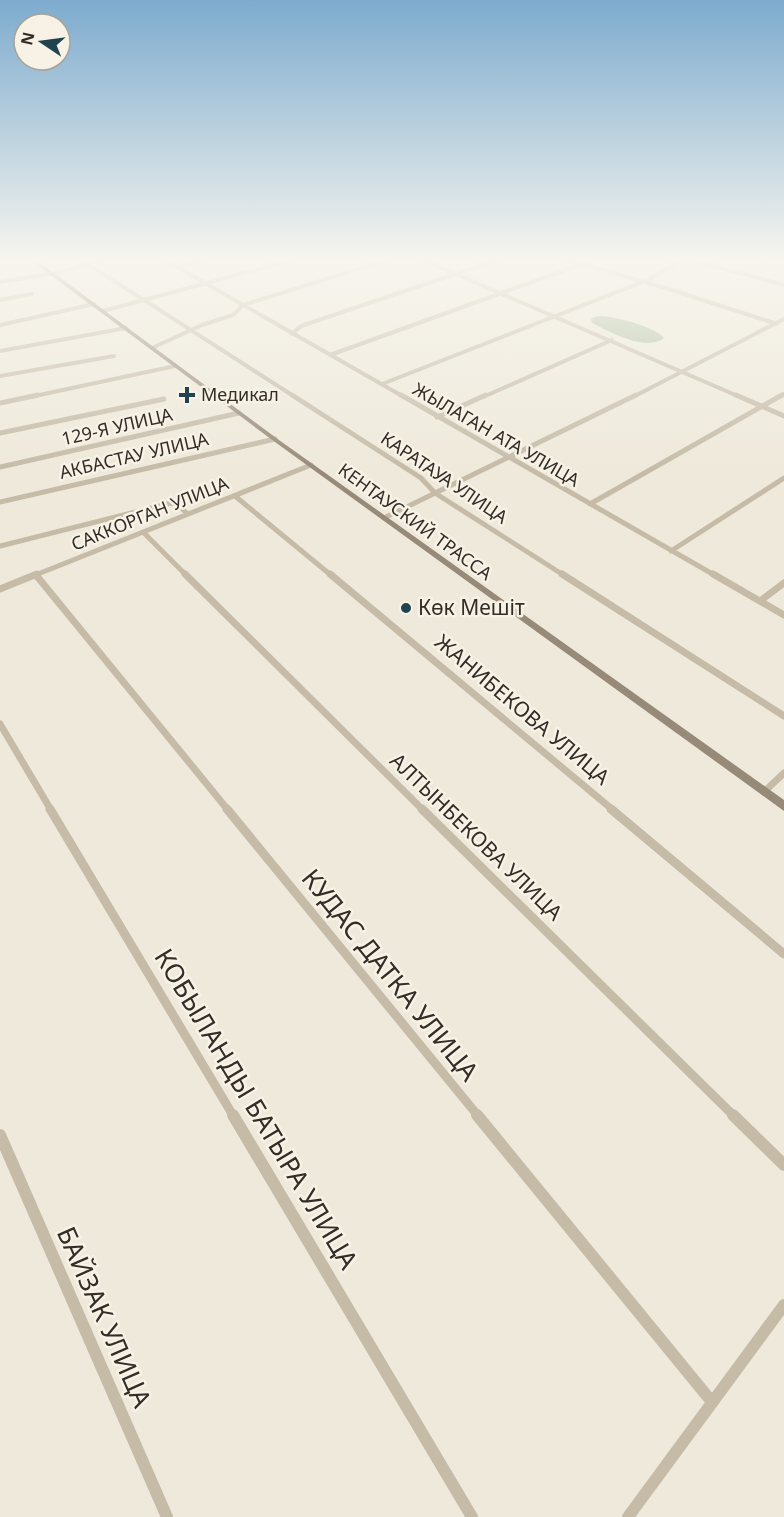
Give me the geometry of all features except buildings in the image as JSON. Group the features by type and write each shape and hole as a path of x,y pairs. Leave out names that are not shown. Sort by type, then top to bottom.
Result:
{"main road":[{"name":"КЕНТАУСКИЙ ТРАССА","path":"128,330 311,465 784,806"}],"street":[{"path":"0,351 116,330"},
{"path":"152,348 190,330"},
{"name":"КАРАТАУА УЛИЦА","path":"190,330 421,478 435,493 784,716"},
{"name":"ЖЫЛАГАН АТА УЛИЦА","path":"285,330 784,615"},
{"path":"292,334 297,330"},
{"path":"330,355 400,330"},
{"path":"382,384 523,330"},
{"path":"587,330 784,416"},
{"path":"384,518 766,330"},
{"path":"436,417 612,340"},
{"path":"0,376 114,356"},
{"path":"0,403 175,366"},
{"path":"590,504 784,394"},
{"path":"0,433 164,399"},
{"name":"129-Я УЛИЦА","path":"0,466 239,412"},
{"name":"АКБАСТАУ УЛИЦА","path":"0,502 276,439"},
{"name":"САККОРГАН УЛИЦА","path":"0,589 311,465"},
{"path":"671,551 784,478"},
{"name":"ЖАНИБЕКОВА УЛИЦА","path":"235,496 431,657 784,954"},
{"path":"0,546 163,504 179,505 187,514"},
{"name":"АЛТЫНБЕКОВА УЛИЦА","path":"144,532 301,690 784,1165"},
{"name":"КУДАС ДАТКА УЛИЦА","path":"36,575 712,1402"},
{"path":"760,601 784,584"},
{"name":"КОБЫЛАНДЫ БАТЫРА УЛИЦА","path":"0,724 472,1517"},
{"path":"764,792 784,773"},
{"name":"БАЙЗАК УЛИЦА","path":"0,1135 167,1517"},
{"path":"628,1517 784,1305"}],"green space":[{"path":"606,330 652,330 664,338 656,342 638,342"}],"place":[{"name":"Медикал","path":"187,395"},
{"name":"Көк Мешіт","path":"406,608"}]}
